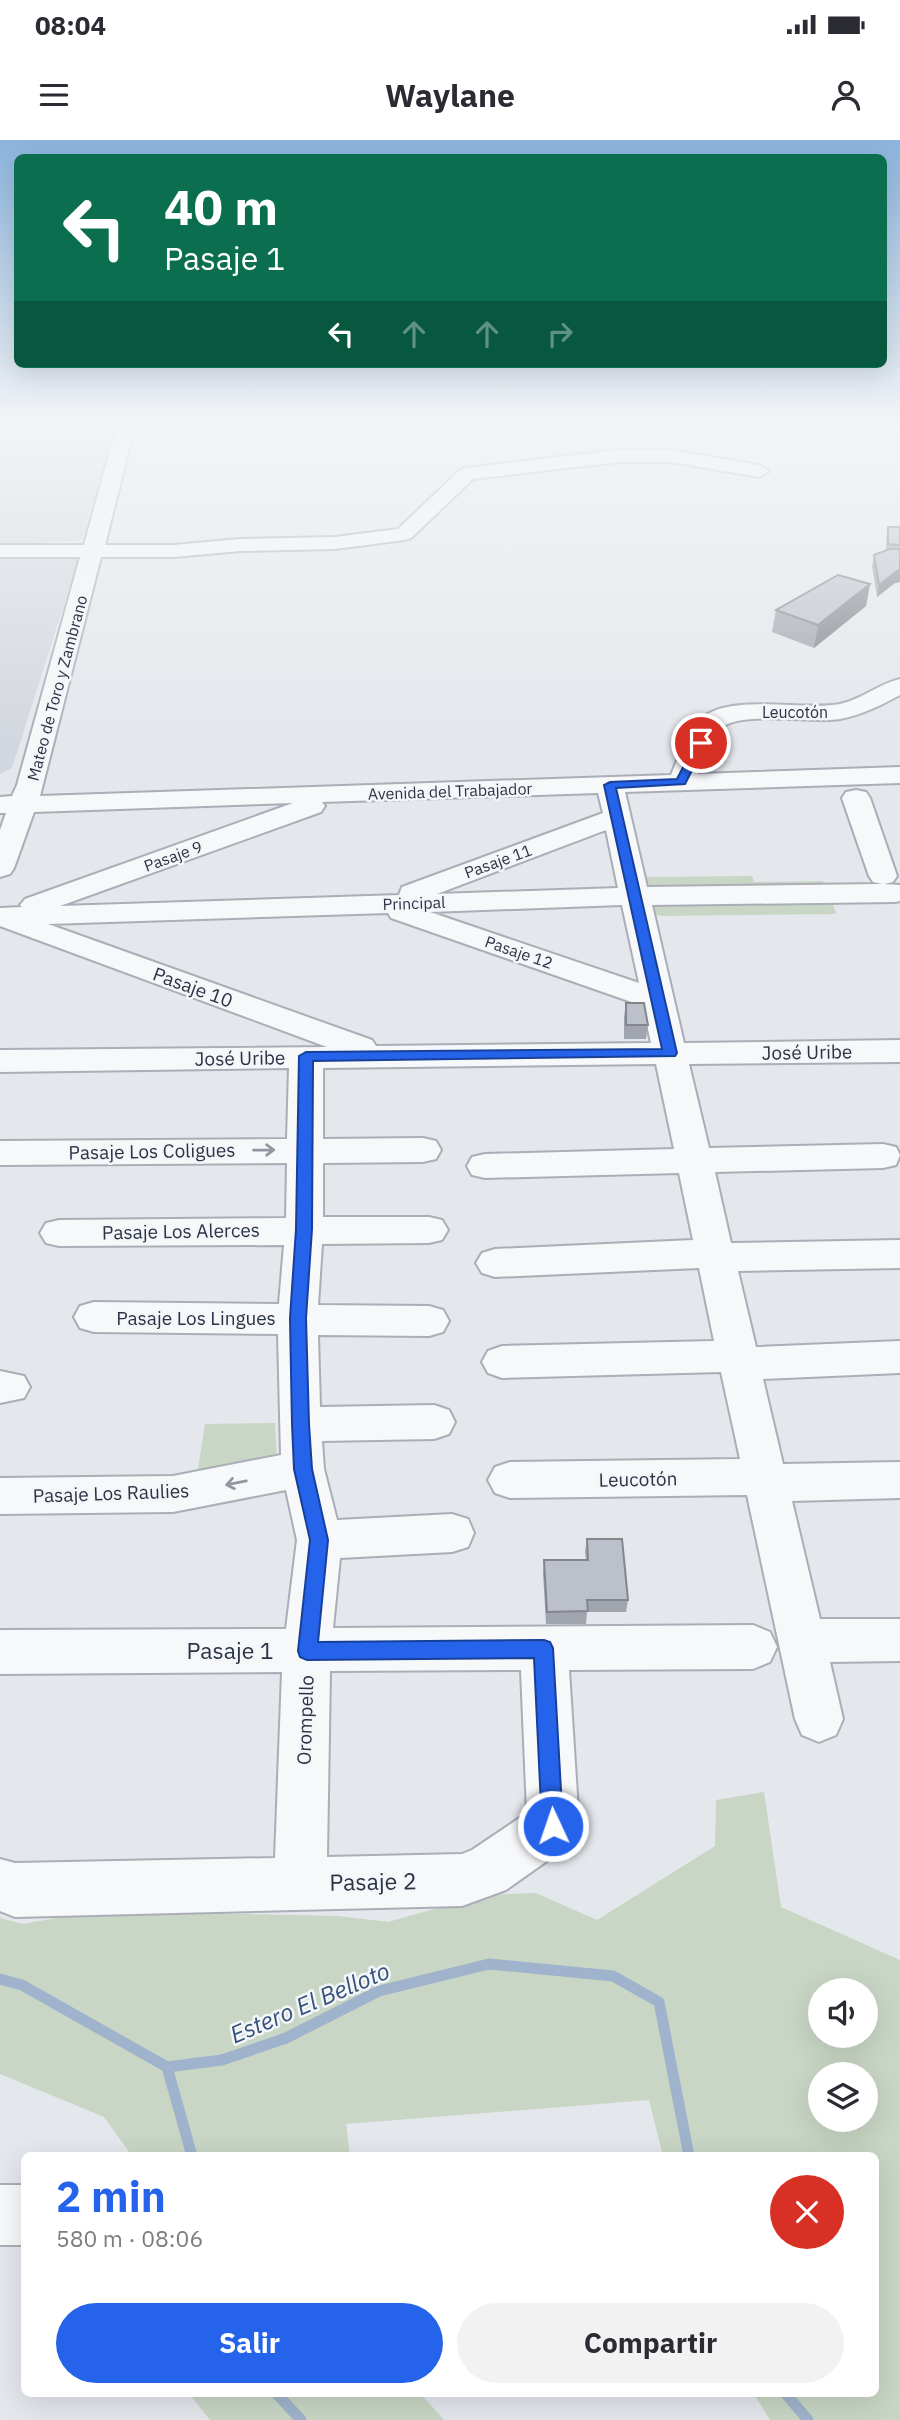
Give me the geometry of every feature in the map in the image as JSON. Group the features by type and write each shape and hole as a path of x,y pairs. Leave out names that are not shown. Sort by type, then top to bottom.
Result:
{"street":[{"name":"Mateo de Toro y Zambrano","path":"0,868 17,798 100,531"},
{"path":"0,551 174,551 240,545 335,543 404,534 407,531"},
{"name":"Leucotón","path":"681,782 710,723 721,717 738,713 839,712 861,705 900,686"},
{"name":"Avenida del Trabajador","path":"0,786 17,798 345,794 613,801 681,782 900,775"},
{"name":"Pasaje 9","path":"0,917 345,794"},
{"name":"Principal","path":"0,917 634,896 835,902 885,877 856,798"},
{"path":"613,801 819,1718"},
{"name":"Pasaje 11","path":"380,905 613,801"},
{"name":"Principal","path":"634,896 808,870"},
{"name":"Pasaje 12","path":"380,905 658,1000"},
{"name":"Pasaje 10","path":"0,917 386,1057"},
{"name":"José Uribe","path":"0,1061 670,1053 890,1046"},
{"name":"Orompello","path":"300,1883 307,1651 319,1540 303,1469 300,1424 298,1318 304,1229 306,1056"},
{"name":"Pasaje Los Coligues","path":"0,1153 424,1150"},
{"path":"485,1166 883,1156"},
{"name":"Pasaje Los Alerces","path":"59,1233 429,1230"},
{"path":"495,1263 715,1255 900,1254"},
{"name":"Pasaje Los Lingues","path":"94,1317 429,1321"},
{"path":"502,1362 900,1357"},
{"path":"300,1424 434,1422"},
{"name":"Pasaje Los Raulies","path":"0,1496 173,1494 303,1469"},
{"name":"Leucotón","path":"510,1480 900,1480"},
{"path":"319,1540 452,1533"},
{"path":"802,1641 900,1640"},
{"name":"Pasaje 1","path":"0,1653 753,1647"},
{"name":"Pasaje 2","path":"0,1885 15,1890 462,1880 487,1871 553,1826 544,1648"},
{"path":"0,2215 21,2215"}],"shaded area":[{"path":"0,531 85,531 82,541 0,544"},
{"path":"79,557 12,768 0,774 0,558"}],"green space":[{"path":"752,876 754,882 823,881 825,889 656,890 645,885 646,877"},
{"path":"832,901 836,914 662,916 654,914 653,907 657,903"},
{"path":"275,1423 277,1458 197,1475 205,1424"},
{"path":"764,1792 781,1907 900,1960 900,2420 770,2420 756,2397 879,2397 879,2152 662,2152 649,2100 346,2124 350,2152 129,2152 104,2117 0,2074 0,1918 22,1924 99,1911 338,1916 388,1922 484,1895 536,1893 597,1920 715,1846 716,1800"},
{"path":"191,2397 424,2397 444,2420 210,2420"}],"building":[{"path":"888,531 900,531 900,545 888,544"},
{"path":"890,549 900,549 900,570 879,585 874,555"},
{"path":"838,575 870,584 818,625 776,610"},
{"path":"626,1003 644,1003 648,1025 626,1025"},
{"path":"587,1539 622,1539 628,1600 587,1600 588,1611 547,1612 544,1560 588,1560"}],"waterway":[{"name":"Estero El Belloto","path":"167,2067 222,2060 286,2038 379,1991 489,1964 613,1976 659,2002 688,2152"},
{"name":"Estero El Belloto","path":"0,1979 22,1985 167,2067"},
{"path":"167,2067 191,2152"},
{"path":"280,2397 301,2420"},
{"name":"Estero El Belloto","path":"789,2397 808,2420"}],"route":[{"path":"553,1826 544,1648 307,1651 319,1540 303,1469 300,1424 298,1318 304,1229 306,1056 670,1053 610,785 681,782 701,743"}]}
